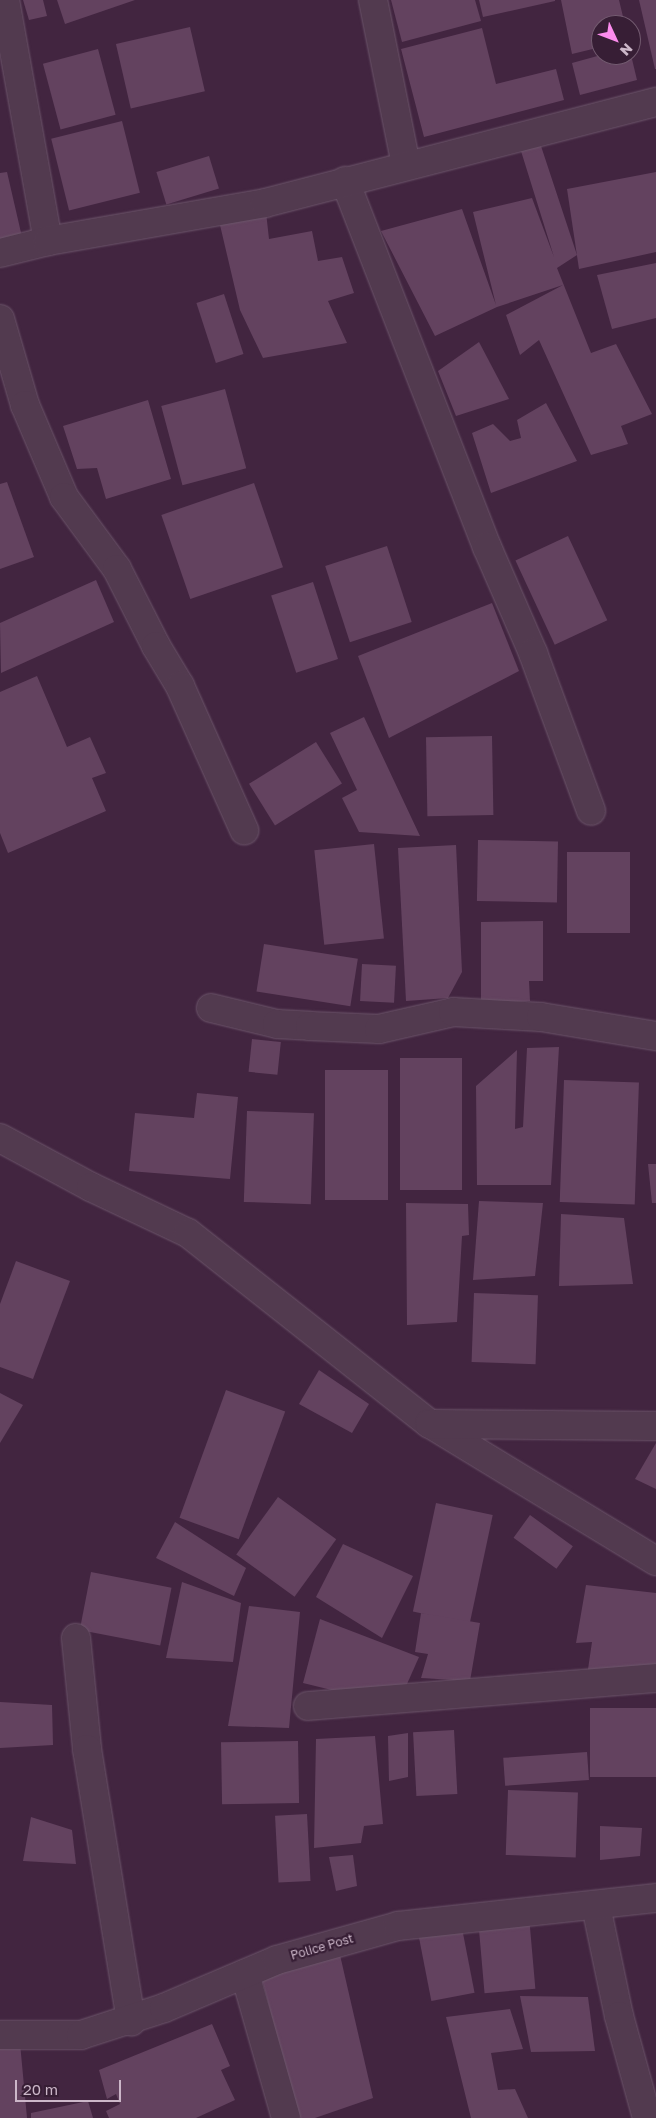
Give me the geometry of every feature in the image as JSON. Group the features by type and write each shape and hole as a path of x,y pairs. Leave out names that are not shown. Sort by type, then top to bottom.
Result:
{"street":[{"path":"5,0 48,240"},
{"path":"373,0 406,165"},
{"path":"0,252 48,240 265,203 406,165 656,102"},
{"path":"344,182 487,546 533,653 591,811"},
{"path":"0,319 25,405 64,498 118,569 156,646 180,686 244,830"},
{"path":"211,1008 277,1024 379,1029 453,1012 541,1017 656,1036"},
{"path":"0,1138 91,1188 188,1233 429,1424 656,1561"},
{"path":"429,1424 656,1426"},
{"path":"76,1638 87,1749 131,2020"},
{"path":"308,1706 656,1678"},
{"name":"Police Post","path":"0,2035 81,2035 131,2020 277,1960 398,1926 656,1898"},
{"path":"596,1906 619,2016 647,2118"},
{"path":"245,1974 286,2118"}],"building":[{"path":"23,0 43,0 47,16 29,20"},
{"path":"57,0 135,0 65,24"},
{"path":"391,0 475,0 481,21 402,42"},
{"path":"479,0 555,0 555,1 483,17"},
{"path":"561,0 619,0 623,15 591,15 591,49 572,54"},
{"path":"639,0 656,0 656,69 655,69"},
{"path":"190,27 205,91 131,108 116,44"},
{"path":"482,28 496,84 556,69 564,100 424,137 401,49"},
{"path":"98,49 116,115 61,129 43,64"},
{"path":"591,58 591,65 633,65 637,80 580,95 572,63"},
{"path":"122,121 140,193 69,210 51,139"},
{"path":"541,146 577,255 557,268 591,353 616,344 652,414 621,426 628,444 591,455 539,340 520,355 506,315 563,285 497,307 435,336 381,231 462,209 496,305 473,212 532,198 554,257 521,151"},
{"path":"209,156 219,189 166,205 156,172"},
{"path":"7,172 22,237 0,242 0,173"},
{"path":"656,172 656,252 579,269 567,189"},
{"path":"265,203 269,239 312,231 318,261 342,257 354,293 328,301 347,343 263,358 240,310 220,225"},
{"path":"656,263 656,318 612,329 597,275"},
{"path":"224,294 243,354 216,363 196,303"},
{"path":"479,342 509,399 456,416 438,371"},
{"path":"225,389 246,468 182,485 161,406"},
{"path":"148,400 171,479 106,499 97,468 77,469 63,426"},
{"path":"546,403 577,461 491,493 472,433 493,424 510,441 521,438 517,420"},
{"path":"7,482 34,557 0,569 0,484"},
{"path":"254,483 283,567 190,599 161,515"},
{"path":"568,536 607,620 555,645 515,561"},
{"path":"387,546 412,622 350,642 325,566"},
{"path":"96,580 114,622 1,673 0,623"},
{"path":"313,582 338,659 296,673 271,596"},
{"path":"492,603 519,671 389,738 358,656"},
{"path":"37,676 67,747 90,737 106,773 92,778 106,811 8,853 0,833 0,692"},
{"path":"364,717 420,836 359,832 342,798 357,790 330,733"},
{"path":"492,736 493,815 427,816 426,737"},
{"path":"316,742 342,784 275,825 249,784"},
{"path":"478,840 558,841 557,902 477,901"},
{"path":"374,844 384,938 324,945 314,850"},
{"path":"456,845 462,972 448,998 406,1001 398,848"},
{"path":"567,852 630,852 630,933 567,933"},
{"path":"543,921 543,981 529,981 530,1001 481,1002 481,922"},
{"path":"264,944 358,959 350,1006 256,991"},
{"path":"362,964 396,966 394,1003 360,1001"},
{"path":"252,1039 281,1042 277,1075 249,1072"},
{"path":"559,1047 551,1185 477,1185 476,1086 517,1050 515,1129 523,1127 527,1048"},
{"path":"400,1058 462,1058 462,1190 400,1190"},
{"path":"325,1070 388,1070 388,1200 325,1200"},
{"path":"564,1080 639,1083 635,1205 560,1202"},
{"path":"197,1093 238,1097 230,1179 129,1171 135,1113 194,1118"},
{"path":"247,1111 314,1113 311,1204 244,1202"},
{"path":"648,1164 656,1164 656,1203 652,1203"},
{"path":"479,1201 543,1203 535,1276 473,1280"},
{"path":"406,1203 468,1204 469,1235 462,1236 457,1322 407,1325"},
{"path":"561,1214 624,1218 633,1284 559,1286"},
{"path":"16,1261 70,1281 33,1379 0,1367 0,1304"},
{"path":"474,1293 538,1295 536,1364 472,1362"},
{"path":"319,1370 369,1404 352,1433 299,1404"},
{"path":"226,1390 285,1412 239,1539 179,1518"},
{"path":"0,1393 23,1405 0,1443"},
{"path":"656,1443 656,1489 635,1479"},
{"path":"278,1497 336,1539 295,1597 236,1554"},
{"path":"436,1503 493,1515 470,1624 413,1612"},
{"path":"530,1515 573,1546 556,1569 514,1538"},
{"path":"175,1522 246,1568 234,1596 156,1558"},
{"path":"343,1544 413,1576 382,1638 316,1597"},
{"path":"91,1572 171,1588 160,1646 80,1630"},
{"path":"182,1582 241,1603 233,1662 166,1658"},
{"path":"586,1585 656,1593 656,1673 587,1676 592,1642 576,1643"},
{"path":"249,1606 300,1612 289,1728 228,1726"},
{"path":"421,1613 480,1623 470,1681 421,1678 428,1654 415,1652"},
{"path":"320,1619 419,1657 403,1693 348,1694 303,1683"},
{"path":"0,1702 52,1705 53,1745 0,1748"},
{"path":"590,1708 656,1708 656,1777 590,1777"},
{"path":"454,1730 457,1794 416,1796 413,1732"},
{"path":"408,1733 408,1777 389,1781 388,1736"},
{"path":"375,1736 383,1824 364,1826 361,1843 314,1848 316,1739"},
{"path":"298,1741 299,1803 222,1804 221,1742"},
{"path":"587,1752 589,1780 505,1786 503,1758"},
{"path":"508,1790 578,1792 576,1857 506,1855"},
{"path":"307,1814 311,1881 279,1883 275,1816"},
{"path":"31,1817 72,1830 76,1864 23,1861"},
{"path":"600,1826 642,1828 640,1856 600,1860"},
{"path":"353,1855 357,1886 336,1891 329,1857"},
{"path":"529,1916 535,1989 485,1993 478,1920"},
{"path":"461,1923 475,1993 431,2001 418,1931"},
{"path":"340,1955 373,2098 315,2118 298,2118 261,1975"},
{"path":"520,1996 588,1997 595,2051 531,2052"},
{"path":"510,2009 523,2049 491,2053 498,2090 515,2089 528,2118 471,2118 446,2017"},
{"path":"212,2024 230,2066 221,2070 235,2100 196,2118 109,2118 106,2111 120,2104 116,2094 107,2099 99,2070"},
{"path":"20,2043 27,2118 0,2118 0,2044"},
{"path":"88,2101 93,2118 31,2118 31,2113"}]}
